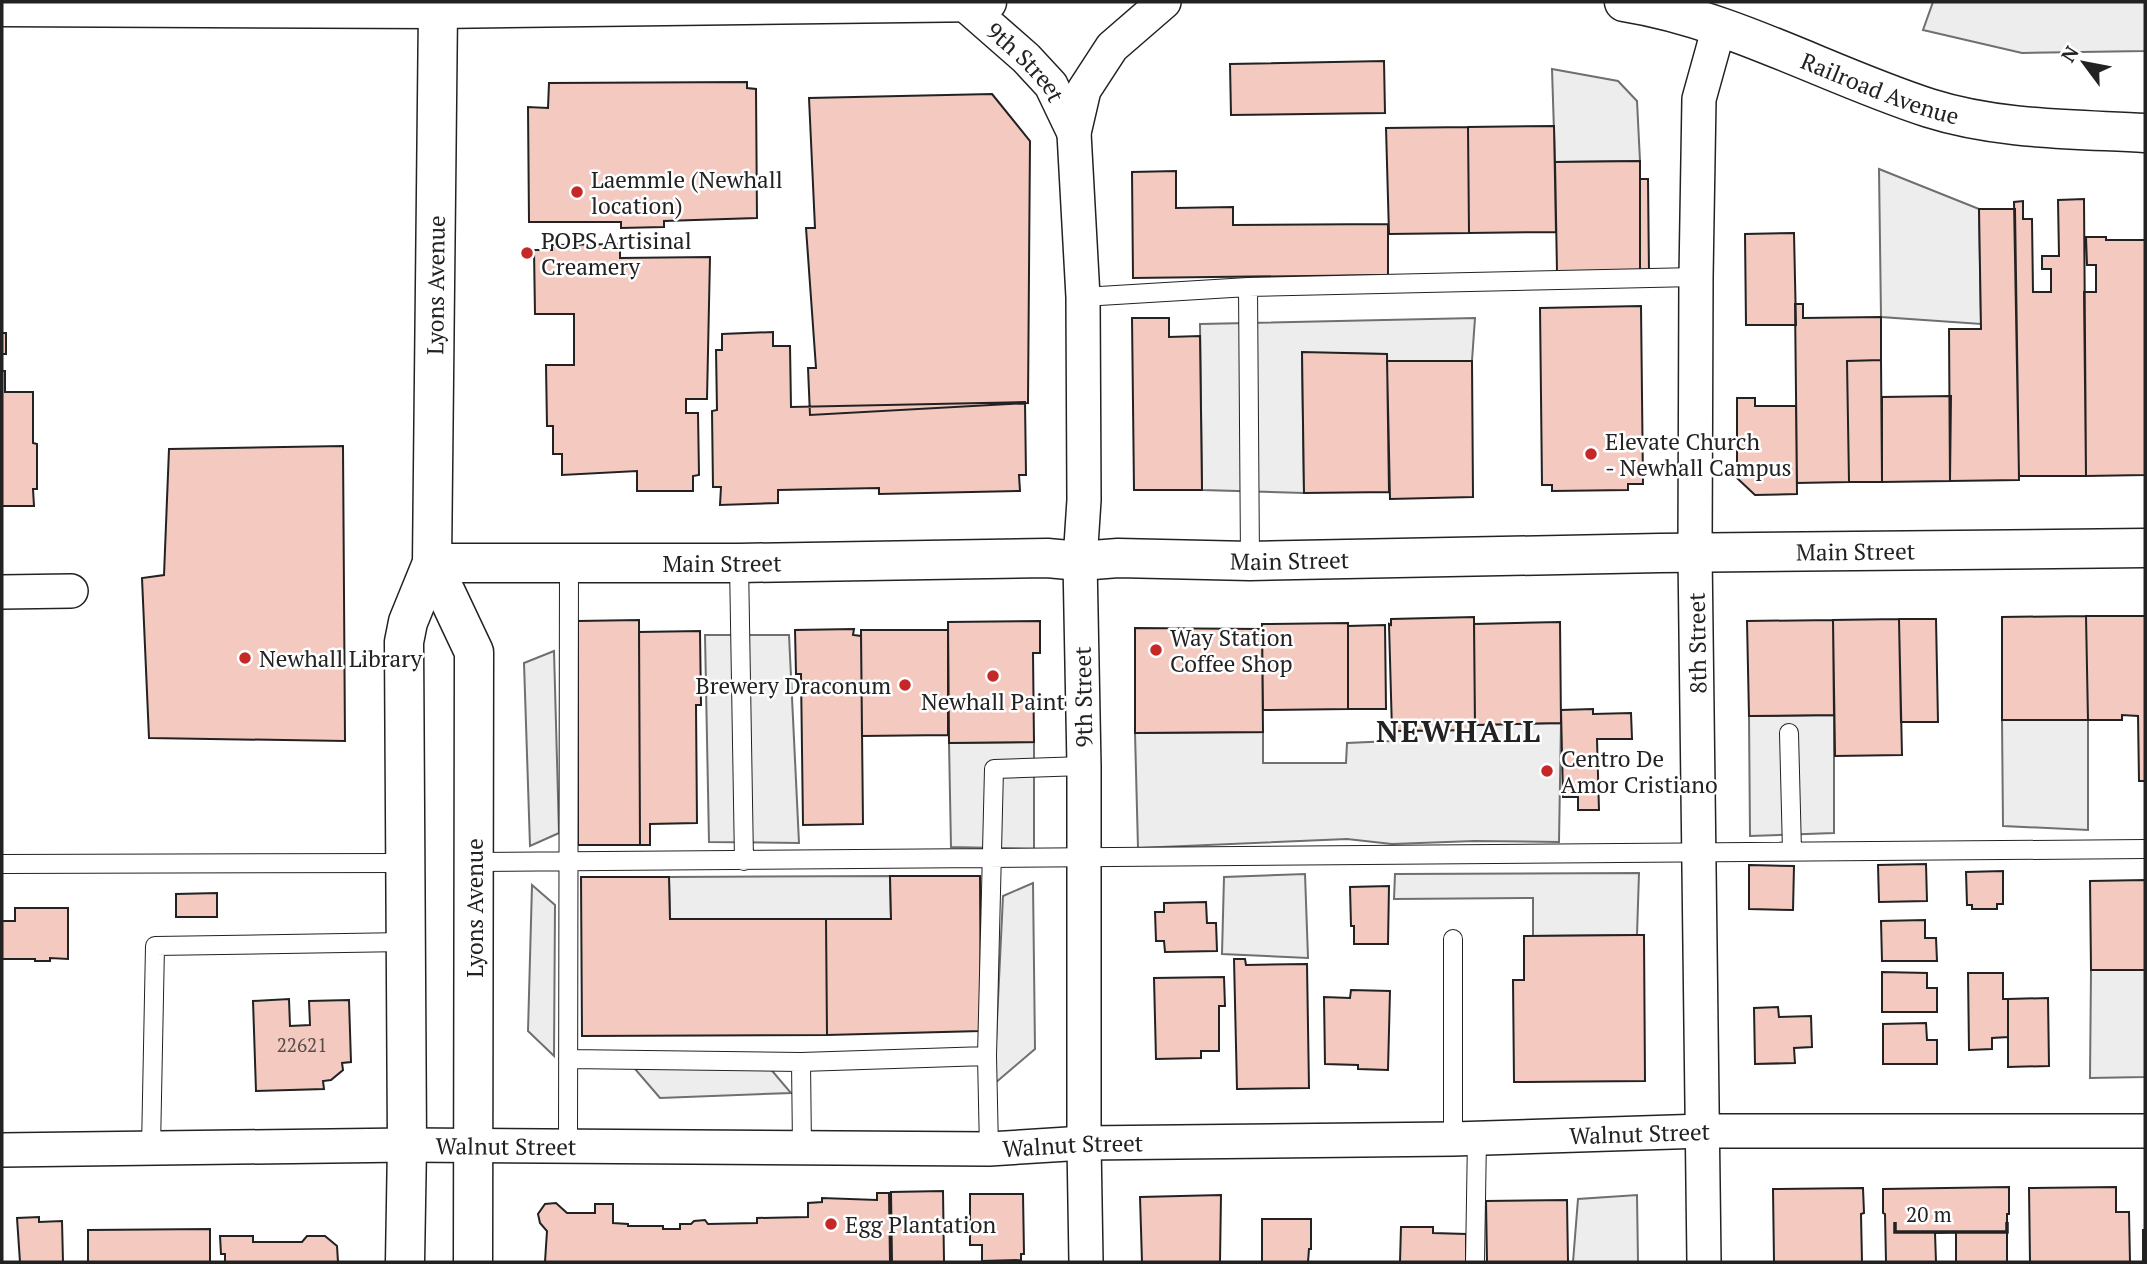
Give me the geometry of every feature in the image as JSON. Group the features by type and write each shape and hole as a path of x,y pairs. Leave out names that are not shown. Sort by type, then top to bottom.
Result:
{"main road":[{"path":"2,7 438,9 987,2"},
{"name":"Railroad Avenue","path":"1624,2 1719,27 1931,108 1999,122 2060,129 2145,133"},
{"name":"Lyons Avenue","path":"405,1262 407,1145 404,642 408,622 432,563 438,9"},
{"name":"Main Street","path":"432,563 739,563 1047,558 1080,561 1118,558 1250,561 2145,548"},
{"name":"Lyons Avenue","path":"432,563 474,652 473,1262"}],"street":[{"name":"9th Street","path":"962,2 1026,58 1051,85 1074,133"},
{"name":"9th Street","path":"1086,1262 1085,859 1080,561 1084,500 1083,297 1074,133 1084,90 1112,47 1164,2"},
{"name":"8th Street","path":"1704,1262 1695,553 1696,277 1699,99 1719,27"},
{"path":"2,592 71,591"},
{"name":"Walnut Street","path":"2,1150 407,1145 989,1149 1084,1143 1465,1138 1704,1131 2145,1131"}],"lane":[{"path":"1083,297 1248,287 1696,277"},
{"path":"1248,287 1250,561"},
{"path":"568,1146 569,563"},
{"path":"739,563 744,861"},
{"path":"1789,733 1792,851"},
{"path":"989,1149 987,1056 993,769 1084,766"},
{"path":"474,862 2145,849"},
{"path":"2,864 405,863"},
{"path":"1453,939 1475,1262"},
{"path":"151,1148 155,946 405,942"},
{"path":"568,1059 801,1062 987,1056"},
{"path":"801,1062 802,1148"}],"shaded area":[{"path":"1933,2 2145,2 2145,51 2022,53 1923,30"},
{"path":"1552,69 1618,81 1637,101 1640,161 1555,162"},
{"path":"1879,169 1979,209 1981,324 1881,317"},
{"path":"1475,318 1472,361 1387,361 1386,354 1302,353 1304,493 1202,490 1200,324"},
{"path":"705,635 789,635 799,843 709,842"},
{"path":"554,651 559,833 530,846 524,663"},
{"path":"1834,715 1834,833 1750,836 1749,716"},
{"path":"2002,720 2088,720 2088,830 2003,826"},
{"path":"1561,723 1559,842 1392,844 1347,839 1138,848 1135,733 1263,732 1263,763 1346,763 1347,743 1391,741 1392,731 1475,730 1475,725"},
{"path":"1034,742 1034,849 951,847 949,743"},
{"path":"1639,873 1637,935 1533,936 1533,898 1394,899 1395,874"},
{"path":"1305,874 1308,958 1222,954 1224,877"},
{"path":"890,876 891,919 670,919 669,877"},
{"path":"1033,883 1035,1049 994,1084 1003,896"},
{"path":"532,885 555,905 554,1056 528,1031"},
{"path":"2091,970 2145,970 2145,1077 2090,1078"},
{"path":"768,1066 791,1093 660,1098 635,1069"},
{"path":"1637,1195 1638,1262 1573,1262 1578,1199"}],"building":[{"path":"1384,61 1385,113 1231,115 1230,64"},
{"path":"747,82 747,88 756,89 757,218 664,221 664,227 621,228 621,222 529,222 528,107 548,108 549,83"},
{"path":"992,94 1030,141 1028,403 810,415 808,368 816,368 806,228 815,228 809,98"},
{"path":"1554,126 1556,232 1469,233 1468,127"},
{"path":"1468,127 1469,233 1389,234 1386,128"},
{"path":"1640,161 1640,272 1557,272 1555,162"},
{"path":"1176,171 1176,208 1233,207 1233,225 1388,224 1388,275 1133,278 1132,172"},
{"path":"1640,179 1648,179 1649,272 1640,272"},
{"path":"2084,199 2086,476 2019,476 2014,202 2023,201 2023,219 2032,219 2033,292 2051,292 2051,269 2042,269 2042,256 2059,256 2058,200"},
{"path":"1979,209 2015,209 2019,480 1950,481 1949,329 1981,329"},
{"path":"1794,233 1796,325 1746,325 1745,234"},
{"path":"2086,237 2145,240 2145,475 2086,476 2084,292 2096,292 2096,265 2087,265"},
{"path":"620,244 620,258 710,257 707,399 686,399 686,413 698,413 699,475 693,476 693,491 637,491 637,471 562,475 562,454 553,454 553,426 547,426 546,365 574,365 574,314 535,314 534,250 552,250 552,245"},
{"path":"1795,304 1803,304 1803,318 1881,317 1881,360 1847,361 1849,482 1797,483"},
{"path":"1641,306 1643,484 1628,484 1628,490 1552,491 1552,485 1542,485 1540,308"},
{"path":"1132,318 1169,318 1169,337 1200,336 1202,490 1134,490"},
{"path":"773,332 773,346 790,346 791,407 1025,402 1026,475 1019,475 1020,491 879,494 879,488 778,490 778,503 720,505 721,487 713,487 712,411 717,410 716,350 722,350 722,334"},
{"path":"2,333 6,333 6,354 2,354"},
{"path":"1302,352 1387,354 1389,492 1304,493"},
{"path":"1881,360 1882,482 1849,482 1847,361"},
{"path":"1387,361 1472,361 1473,497 1390,499"},
{"path":"2,371 5,371 5,392 33,392 33,443 37,444 37,489 33,489 34,506 2,506"},
{"path":"1951,396 1950,481 1882,482 1882,397"},
{"path":"1737,398 1755,398 1755,406 1796,406 1797,494 1755,495 1737,478"},
{"name":"Newhall Library","path":"343,446 345,741 149,738 142,578 164,575 169,449"},
{"path":"2086,616 2145,616 2145,781 2139,781 2138,716 2122,715 2122,720 2088,720"},
{"path":"2086,616 2088,720 2002,720 2002,617"},
{"path":"1474,617 1475,730 1392,731 1391,619"},
{"path":"1899,619 1936,619 1938,722 1901,722"},
{"path":"1899,619 1902,755 1835,756 1833,620"},
{"path":"639,620 640,845 578,845 578,621"},
{"path":"1833,620 1834,715 1749,716 1747,621"},
{"path":"1040,621 1040,653 1033,653 1034,742 949,743 948,622"},
{"path":"1560,622 1561,723 1475,725 1474,624"},
{"path":"1348,623 1348,709 1263,710 1262,624"},
{"path":"1385,625 1386,709 1348,709 1348,626"},
{"path":"1135,628 1262,629 1263,732 1135,733"},
{"path":"854,629 853,635 861,636 863,824 803,825 801,674 796,674 795,630"},
{"name":"Brewery Draconum","path":"861,630 948,630 948,735 862,736"},
{"path":"700,631 701,705 696,705 697,823 650,824 650,845 640,845 639,632"},
{"path":"1593,709 1593,714 1631,713 1632,739 1597,739 1599,810 1578,810 1578,797 1563,797 1561,710"},
{"path":"1926,864 1927,901 1879,902 1878,865"},
{"path":"1749,865 1794,866 1793,910 1749,909"},
{"path":"2003,871 2003,904 1997,904 1997,909 1972,909 1972,905 1967,905 1966,872"},
{"path":"890,876 980,876 981,1031 827,1035 826,919 891,919"},
{"path":"581,877 669,877 670,919 826,919 827,1035 582,1036"},
{"path":"2145,880 2145,970 2091,970 2090,881"},
{"path":"1389,886 1388,944 1354,944 1350,887"},
{"path":"217,893 217,917 176,917 176,894"},
{"path":"1206,902 1207,923 1216,923 1217,951 1165,952 1164,941 1156,941 1155,912 1164,912 1164,903"},
{"path":"15,908 68,908 68,959 2,959 2,921 15,921"},
{"path":"1925,920 1925,938 1936,938 1937,961 1882,961 1881,921"},
{"path":"1644,935 1645,1081 1514,1082 1513,980 1524,980 1524,936"},
{"path":"1234,959 1245,959 1246,965 1307,964 1309,1088 1237,1089"},
{"path":"1882,972 1927,973 1927,988 1937,988 1937,1012 1882,1012"},
{"path":"1968,973 2003,973 2003,999 2008,999 2008,1037 1992,1038 1992,1049 1969,1050"},
{"path":"1224,977 1225,1006 1219,1006 1219,1051 1201,1051 1201,1058 1156,1059 1154,978"},
{"path":"1351,990 1390,991 1388,1070 1358,1069 1358,1065 1325,1064 1324,997 1350,998"},
{"path":"2048,998 2049,1066 2008,1067 2008,999"},
{"path":"289,999 290,1026 310,1025 309,1001 349,1000 351,1062 342,1063 343,1070 331,1080 323,1081 324,1089 256,1091 253,1001"},
{"path":"1778,1007 1779,1017 1811,1016 1812,1047 1794,1048 1795,1063 1755,1064 1754,1008"},
{"path":"1926,1023 1927,1040 1937,1040 1937,1064 1883,1064 1883,1024"},
{"path":"2009,1187 2007,1262 1956,1262 1956,1232 1935,1233 1936,1262 1886,1262 1883,1189"},
{"path":"2116,1187 2116,1212 2129,1212 2130,1262 2030,1262 2029,1188"},
{"path":"1863,1188 1862,1262 1774,1262 1773,1189"},
{"path":"943,1191 944,1262 892,1262 891,1192"},
{"path":"877,1193 889,1193 890,1262 545,1262 547,1231 540,1223 538,1214 545,1204 556,1203 567,1213 595,1213 595,1204 613,1204 613,1223 680,1229 680,1224 691,1224 694,1221 705,1220 708,1224 757,1223 757,1218 808,1217 808,1203 822,1202 822,1198 877,1200"},
{"path":"970,1194 1023,1194 1024,1254 1021,1254 1021,1260 982,1261 982,1245 970,1245"},
{"path":"1221,1195 1220,1262 1142,1262 1140,1197"},
{"path":"1567,1200 1568,1262 1487,1262 1486,1201"},
{"path":"39,1217 39,1222 62,1221 63,1262 20,1262 17,1218"},
{"path":"1262,1219 1311,1219 1308,1262 1262,1262"},
{"path":"1401,1227 1433,1227 1433,1233 1466,1234 1466,1262 1400,1262"},
{"path":"210,1229 210,1262 88,1262 88,1230"},
{"path":"2145,1230 2145,1262 2143,1262"},
{"path":"220,1236 253,1236 253,1242 302,1242 307,1236 325,1236 337,1246 338,1262 225,1262 225,1254 221,1254"}],"place":[{"name":"Laemmle (Newhall location)","path":"577,192"},
{"name":"POPS Artisinal Creamery","path":"527,253"},
{"name":"Elevate Church - Newhall Campus","path":"1591,454"},
{"name":"Way Station Coffee Shop","path":"1156,650"},
{"name":"Newhall Library","path":"245,658"},
{"name":"Newhall Paint","path":"993,676"},
{"name":"Brewery Draconum","path":"905,685"},
{"name":"Centro De Amor Cristiano","path":"1547,771"},
{"name":"Egg Plantation","path":"831,1224"}],"district":[{"name":"NEWHALL","path":"1459,731"}]}
